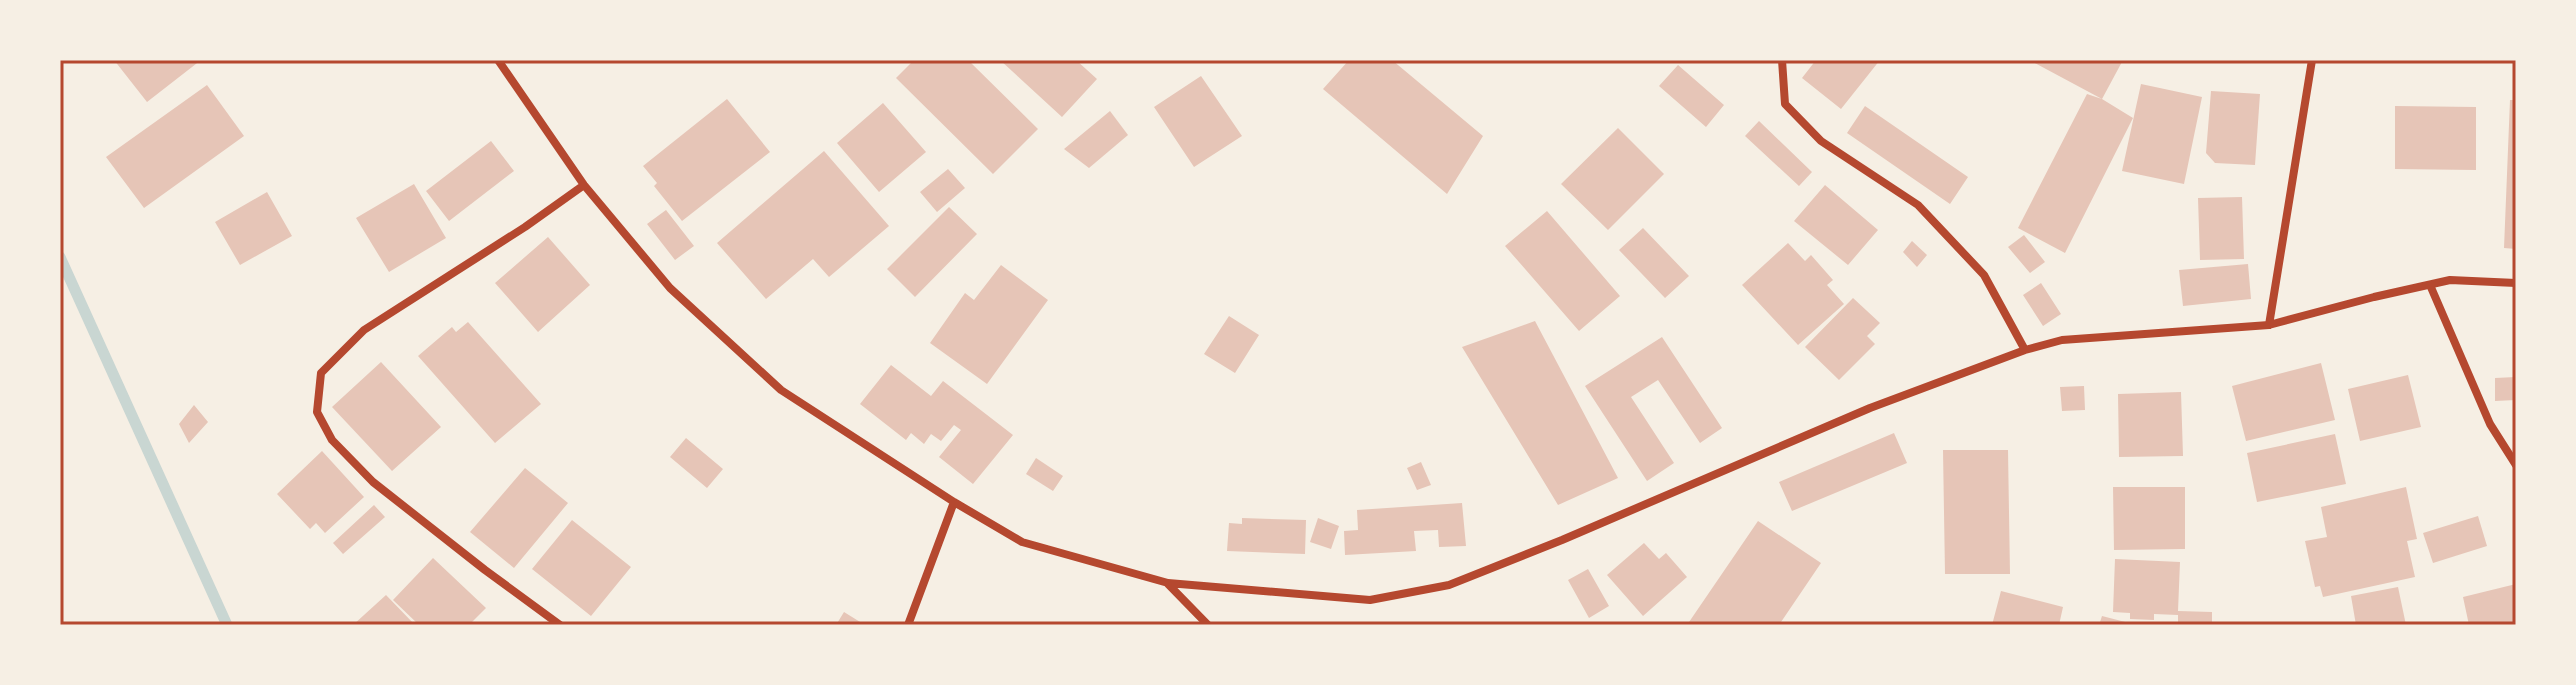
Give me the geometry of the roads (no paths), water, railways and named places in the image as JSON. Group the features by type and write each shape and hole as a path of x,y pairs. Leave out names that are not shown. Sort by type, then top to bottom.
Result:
{"street":[{"path":"498,60 584,185 670,288 781,390 954,502 1022,542 1168,583 1370,600 1449,585 1870,408 2025,350 2062,340 2269,325 2450,280 2516,283"},
{"path":"1782,60 1785,104 1821,141 1918,205 1984,275 2025,350"},
{"path":"2269,325 2312,60"},
{"path":"560,625 373,482 332,440 317,412 321,373 364,330 525,227 584,185"},
{"path":"2430,285 2490,424 2516,465"},
{"path":"908,625 954,502"},
{"path":"1168,583 1208,625"}],"waterway":[{"path":"60,257 227,625"}]}
